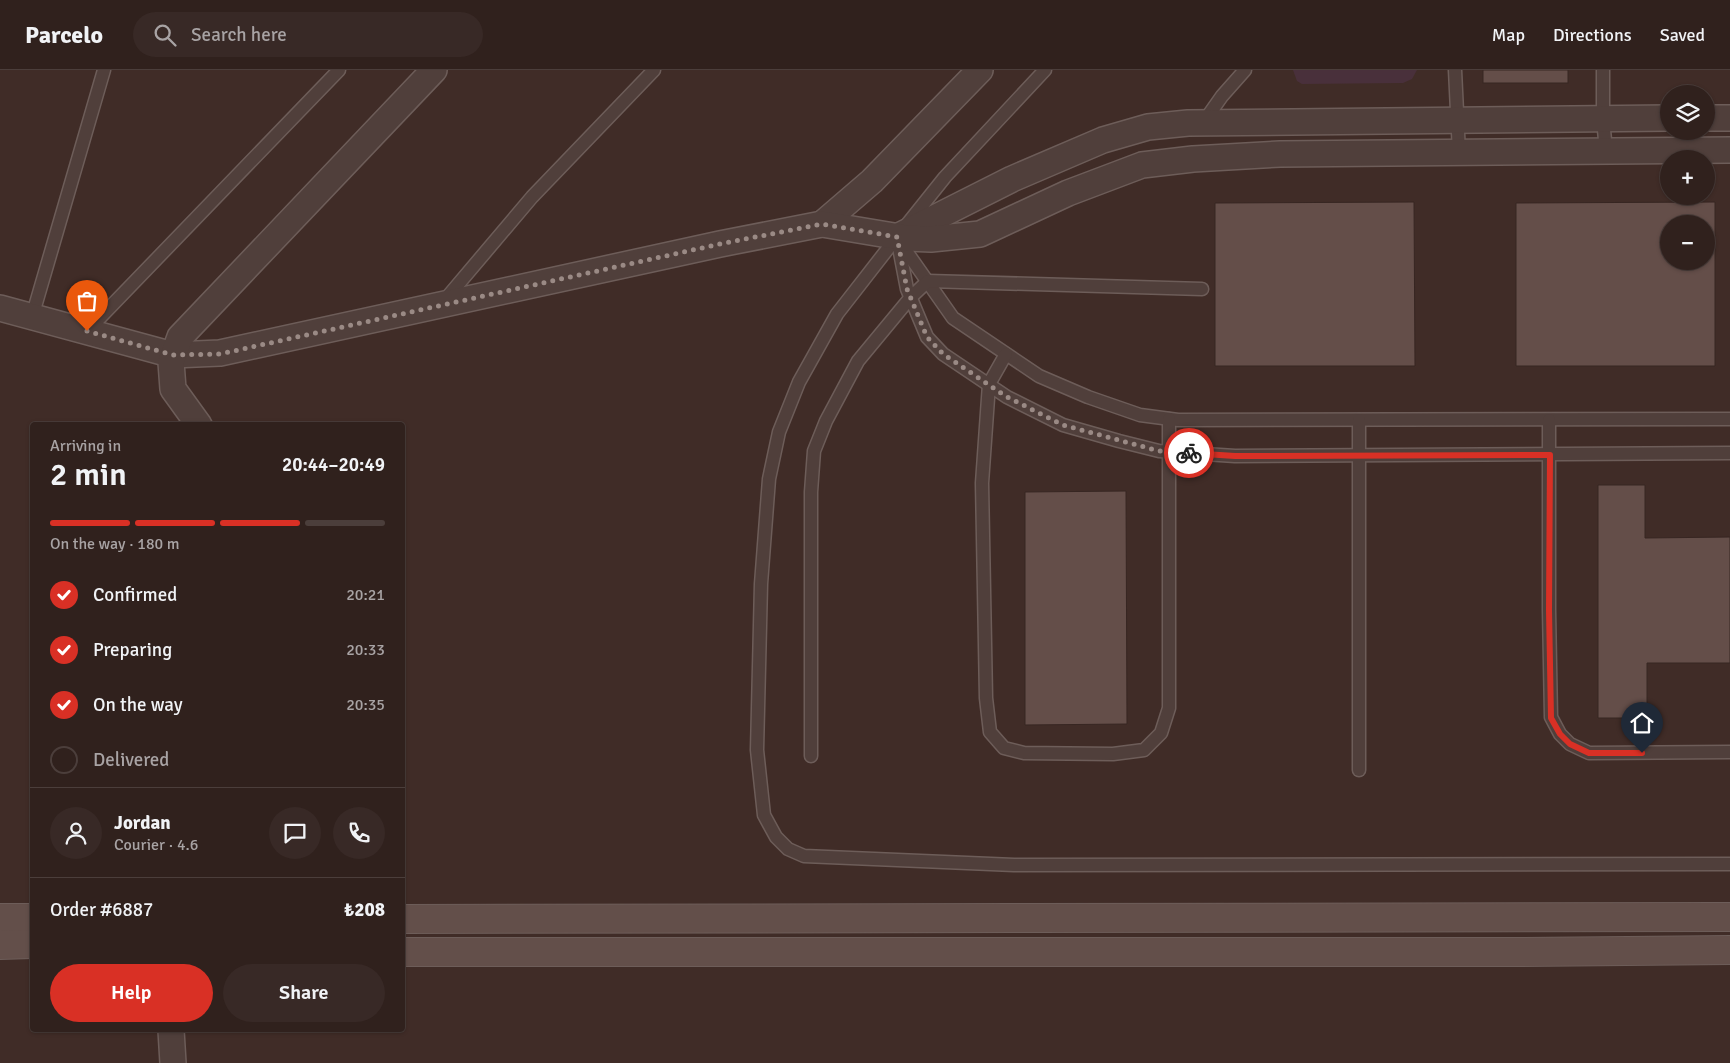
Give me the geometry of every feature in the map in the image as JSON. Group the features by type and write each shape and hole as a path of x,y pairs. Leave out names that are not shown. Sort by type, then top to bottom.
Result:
{"street":[{"path":"197,422 173,388 171,362 180,337 434,70"},
{"path":"822,224 872,181 980,70"},
{"path":"897,237 1012,179 1103,140 1148,127 1204,123 1660,118"},
{"path":"1715,118 1730,118"},
{"path":"0,308 173,355 220,354 710,246 822,224 897,237 931,239 980,234 1068,193 1142,165 1194,159 1280,154 1730,150"},
{"path":"405,919 1730,917"},
{"path":"0,918 30,918"},
{"path":"0,945 30,944"},
{"path":"405,952 1730,950"},
{"path":"171,1032 173,1063"}],"lane":[{"path":"32,317 104,70"},
{"path":"87,331 339,70"},
{"path":"442,304 532,197 654,70"},
{"path":"1046,70 945,177 838,314 799,382 779,432 768,479 761,584 757,750 764,814 776,837 788,849 804,856 1014,865 1730,864"},
{"path":"1204,123 1222,96 1245,70"},
{"path":"1455,70 1459,153"},
{"path":"1602,70 1606,151"},
{"path":"897,237 953,318 1039,376 1088,397 1140,415 1169,419 1358,420 1730,418"},
{"path":"897,237 907,289 927,337 943,354 1007,397 1063,425 1135,445 1167,451 1235,456 1730,453"},
{"path":"811,756 811,492 814,451 826,421 858,361 911,297 928,281 1202,289"},
{"path":"1006,354 989,384 982,482 986,698 990,732 1004,748 1024,754 1114,754 1144,750 1160,733 1169,708 1167,451 1169,419"},
{"path":"1358,420 1359,770"},
{"path":"1550,420 1549,610 1551,718 1560,734 1570,744 1589,753 1730,752"}],"shaded area":[{"path":"1293,70 1417,70 1412,79 1403,83 1302,84 1297,81"}],"building":[{"path":"1483,70 1568,70 1568,83 1483,83"},
{"path":"1414,202 1415,366 1215,366 1215,203"},
{"path":"1660,202 1660,205 1715,205 1715,215 1660,215 1660,270 1715,270 1715,366 1516,366 1516,203"},
{"path":"1598,485 1645,485 1645,538 1730,537 1730,663 1647,663 1647,718 1598,718"},
{"path":"1126,491 1127,724 1025,725 1025,492"}],"way so far":[{"path":"87,331 173,355 220,354 386,316 822,224 897,237 907,289 927,337 943,354 1007,397 1063,425 1159,451 1189,453"}],"route":[{"path":"1189,453 1235,456 1550,455 1549,610 1551,718 1560,734 1570,744 1589,753 1642,753"}]}
